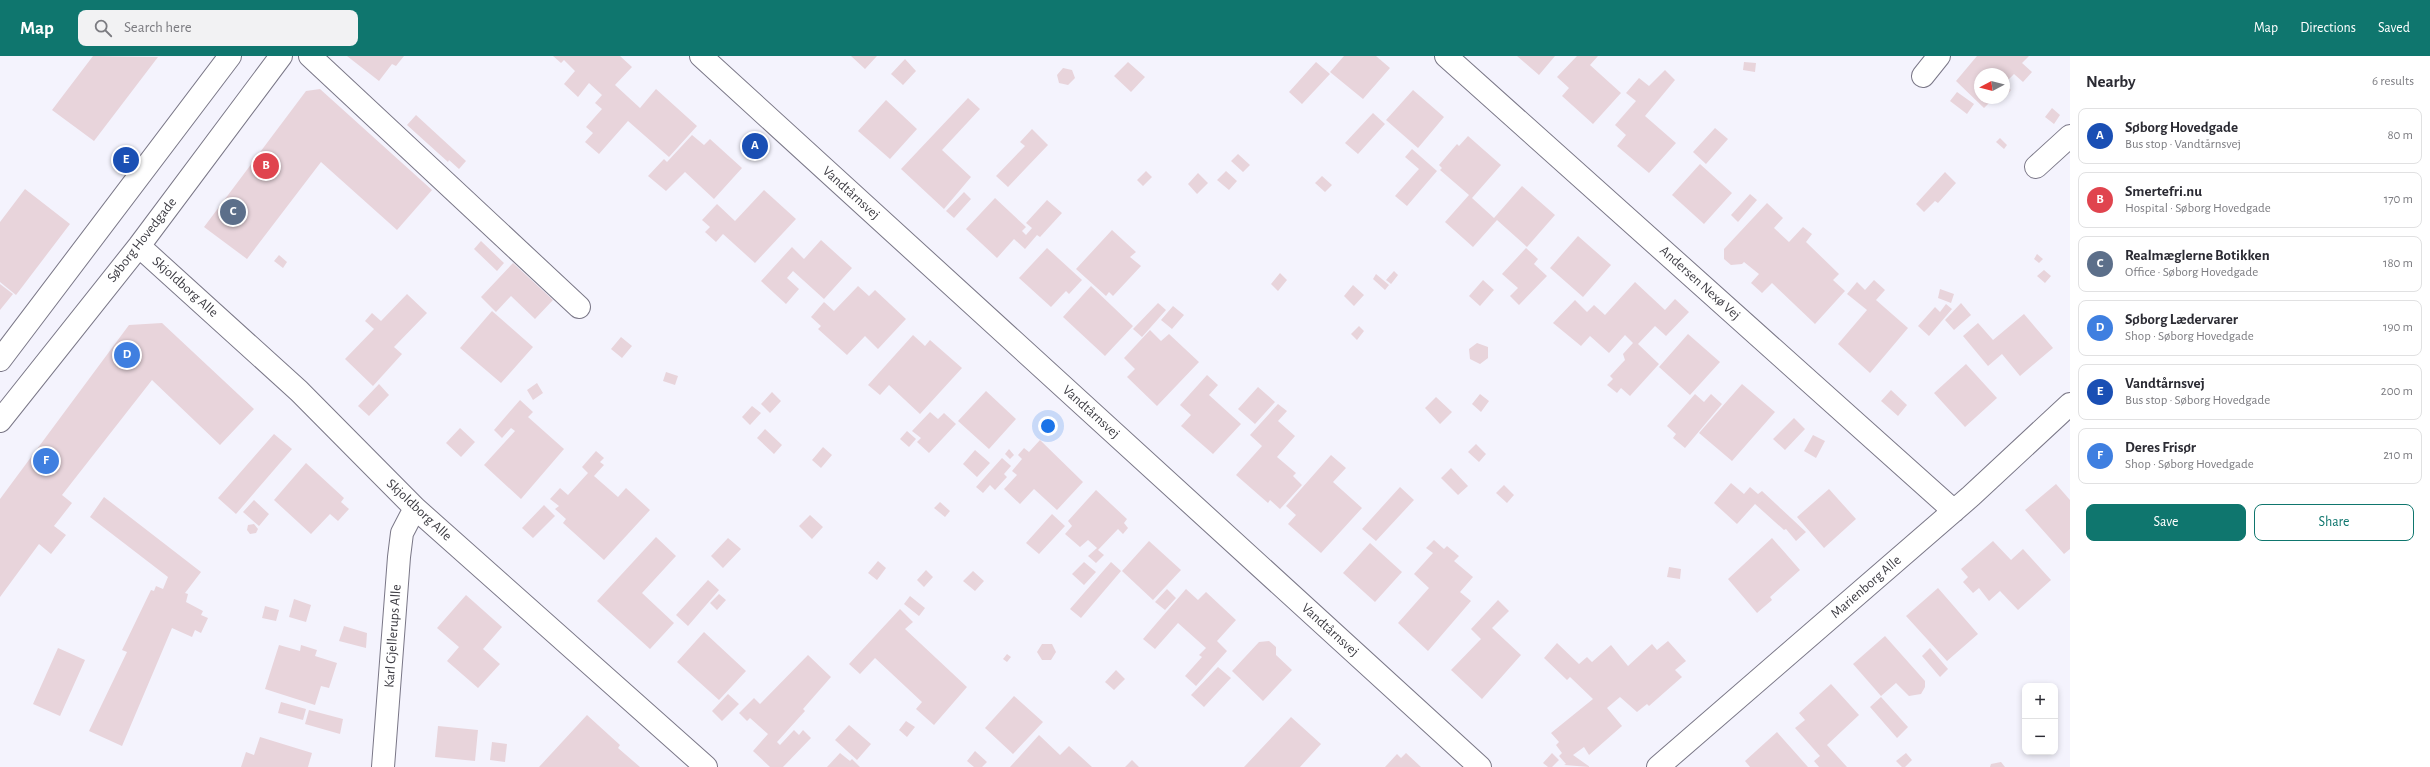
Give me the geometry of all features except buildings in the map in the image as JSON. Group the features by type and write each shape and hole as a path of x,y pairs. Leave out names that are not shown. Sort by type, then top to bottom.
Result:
{"street":[{"path":"0,360 230,56"},
{"name":"Søborg Hovedgade","path":"0,421 139,246 281,56"},
{"path":"310,56 579,307"},
{"name":"Vandtårnsvej","path":"701,56 1480,767"},
{"name":"Andersen Nexø Vej","path":"1446,56 1954,511"},
{"path":"1923,76 1940,56"},
{"path":"2036,168 2070,136"},
{"name":"Skjoldborg Alle","path":"139,246 299,391 415,508 706,767"},
{"name":"Marienborg Alle","path":"1658,767 1954,511 2070,404"},
{"name":"Karl Gjellerups Alle","path":"383,767 402,532 415,508"}],"place":[{"name":"Søborg Hovedgade","path":"755,146"},
{"name":"Vandtårnsvej","path":"126,160"},
{"name":"Smertefri.nu","path":"266,166"},
{"name":"Realmæglerne Botikken","path":"233,212"},
{"name":"Søborg Lædervarer","path":"127,355"},
{"name":"Deres Frisør","path":"46,461"}]}
